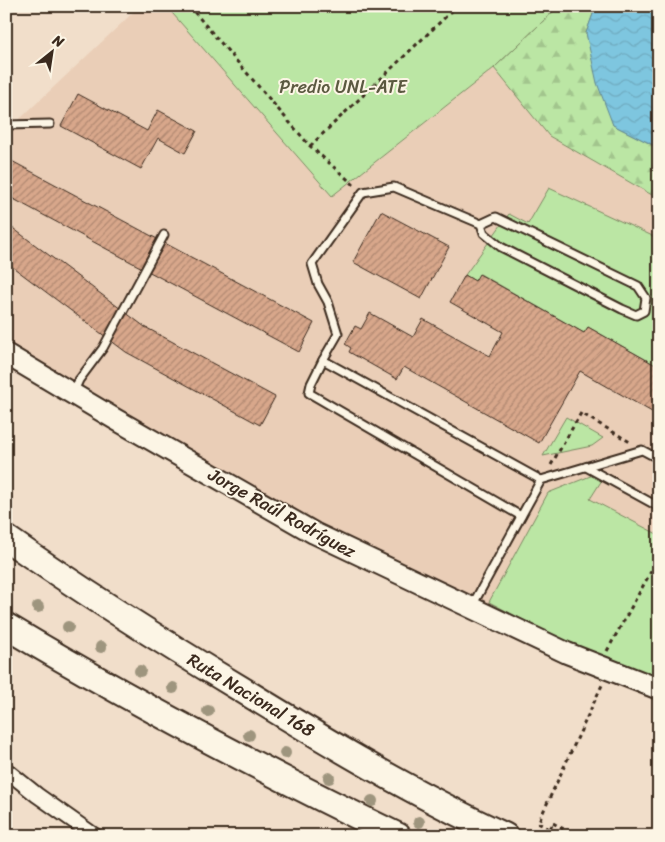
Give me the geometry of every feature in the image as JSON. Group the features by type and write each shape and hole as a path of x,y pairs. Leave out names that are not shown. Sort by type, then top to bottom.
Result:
{"highway":[{"path":"6,527 55,572"},
{"name":"Ruta Nacional 168","path":"6,538 173,648 300,725 454,812 505,836"},
{"path":"6,626 68,663 195,733 304,790 398,836"}],"main road":[{"name":"Jorge Raúl Rodríguez","path":"6,354 314,533 608,672 659,689"},
{"name":"Jorge Raúl Rodríguez","path":"608,672 659,703"}],"street":[{"path":"6,770 37,795 95,836"}],"lane":[{"path":"6,132 9,125 50,124"},
{"path":"481,224 496,217 638,286 646,298 644,311 636,315 622,309 500,248 484,233 481,224 394,186 362,192 312,264 318,284 328,302 338,334 311,384 309,393 522,516"},
{"path":"72,394 103,348 164,235"},
{"path":"323,360 541,480 642,450 659,458"},
{"path":"586,467 659,507"},
{"path":"470,608 541,480"}],"path":[{"path":"189,6 310,146 362,192"},
{"path":"310,146 457,6"},
{"path":"541,480 581,414 642,450"},
{"path":"563,836 538,823 615,659 604,656 659,557"},
{"path":"547,836 553,824 576,836"}],"shaded area":[{"path":"140,6 166,6 332,196 494,68 549,136 659,199 659,690 470,609 6,351 6,132"}],"green space":[{"name":"Predio UNL-ATE","path":"166,6 559,6 494,68 332,196"},
{"path":"559,6 596,6 586,33 613,125 659,148 659,199 549,136 494,68"},
{"path":"549,188 659,239 659,367 588,327 584,333 480,274 475,281 465,275 509,214 528,224"},
{"path":"566,417 603,438 592,446 543,456"},
{"path":"593,475 602,480 590,499 659,535 659,685 578,648 489,602 548,493"}],"water":[{"path":"596,6 659,6 659,148 613,125 597,83 586,33"}],"building":[{"path":"78,94 147,131 158,110 197,131 185,153 158,138 141,169 61,126"},
{"path":"8,159 314,323 299,352 6,195 6,163"},
{"path":"381,211 449,247 421,299 353,262"},
{"path":"6,223 145,327 275,397 260,425 126,352 6,262"},
{"path":"479,274 584,333 588,327 659,367 659,416 580,371 539,443 404,367 397,379 349,352 351,348 345,344 355,326 361,329 370,313 413,337 423,319 490,356 503,332 450,302 465,275 475,281"}]}
